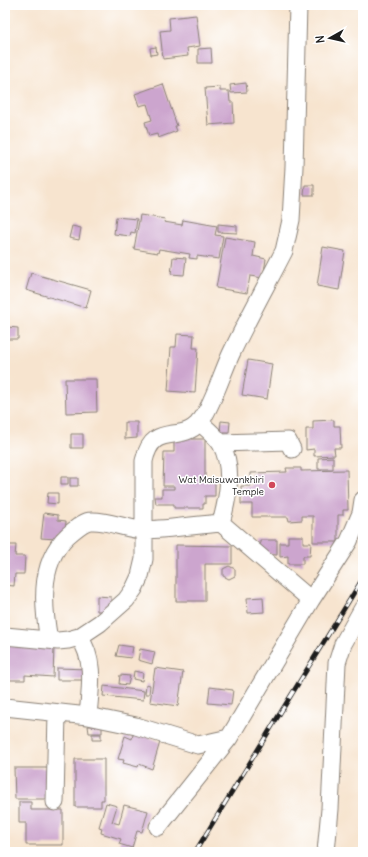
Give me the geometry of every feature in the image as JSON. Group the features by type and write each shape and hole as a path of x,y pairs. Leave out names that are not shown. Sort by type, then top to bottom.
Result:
{"street":[{"path":"5,636 58,641 79,637 114,612 134,589 140,576 144,559 144,461 147,448 156,438 184,433 195,427 204,415 232,353 284,251 291,220 294,167 298,5"},
{"path":"199,422 221,444 226,460 229,485 221,523"},
{"path":"221,444 288,441 292,449"},
{"path":"158,827 229,738 311,600 349,541 361,513 363,500"},
{"path":"49,640 46,624 46,572 52,556 65,537 79,526 90,521 143,530 221,523 311,600"},
{"path":"326,852 330,809 337,663 343,644 363,608"},
{"path":"79,637 86,652 90,668 88,716"},
{"path":"5,707 88,716 136,726 198,745 229,738"},
{"path":"55,802 57,713"}],"building":[{"path":"196,15 200,46 187,48 188,56 163,59 160,31 170,30 169,18"},
{"path":"156,47 157,54 151,55 150,48"},
{"path":"211,48 212,63 198,63 198,49"},
{"path":"246,83 247,92 231,93 230,85"},
{"path":"163,84 177,126 175,126 177,131 158,138 157,134 149,136 145,122 152,120 147,104 139,106 135,94"},
{"path":"220,87 220,91 229,91 230,102 233,102 234,123 208,125 205,88"},
{"path":"305,185 314,185 314,195 304,195"},
{"path":"140,215 165,219 164,222 182,225 183,220 217,226 215,235 223,236 219,259 197,256 197,259 189,258 190,254 159,249 158,253 134,249"},
{"path":"116,217 137,219 135,233 131,232 130,236 114,234"},
{"path":"218,224 237,226 237,233 218,232"},
{"path":"72,226 81,228 79,240 69,238"},
{"path":"225,237 255,242 253,256 266,259 263,278 250,276 247,293 216,288"},
{"path":"323,247 345,251 339,290 317,286"},
{"path":"173,257 186,258 184,275 171,274"},
{"path":"31,273 91,290 86,308 26,290"},
{"path":"7,327 18,328 18,339 7,339"},
{"path":"177,334 194,335 193,348 198,348 195,393 168,391 171,347 176,347"},
{"path":"248,360 272,364 267,399 242,395"},
{"path":"65,379 96,379 97,412 66,413"},
{"path":"334,420 334,426 340,426 341,448 334,448 335,455 314,456 314,449 306,450 306,429 313,429 313,421"},
{"path":"221,421 230,422 229,432 220,432"},
{"path":"125,422 137,422 137,438 125,439"},
{"path":"71,434 83,434 83,448 71,448"},
{"path":"192,437 192,439 205,439 205,481 215,481 215,496 205,496 205,504 203,504 203,508 174,508 174,504 156,504 155,497 162,497 162,489 174,489 174,486 163,486 164,452 174,452 174,439"},
{"path":"333,457 333,469 318,469 318,458"},
{"path":"286,468 301,468 301,471 347,470 348,510 343,510 343,515 338,515 338,542 313,542 313,516 302,516 302,520 289,521 288,517 252,517 252,504 241,504 241,486 251,486 251,473 287,472"},
{"path":"61,477 68,477 68,484 61,484"},
{"path":"70,478 78,478 78,486 70,486"},
{"path":"48,493 58,493 58,504 47,503"},
{"path":"44,513 58,515 58,520 66,521 65,534 57,533 56,539 41,538"},
{"path":"288,536 303,536 303,543 311,543 310,556 303,556 303,564 288,564 288,556 280,557 280,543 288,543"},
{"path":"260,540 277,540 277,555 260,554"},
{"path":"5,545 16,545 15,556 25,556 24,574 15,574 14,586 5,585"},
{"path":"176,545 232,546 232,564 205,564 205,601 176,601"},
{"path":"229,566 235,569 235,576 229,579 223,576 223,569"},
{"path":"97,596 111,597 111,611 97,611"},
{"path":"263,597 264,612 248,613 247,598"},
{"path":"5,644 54,647 53,677 25,675 25,680 5,680"},
{"path":"119,645 133,647 131,658 116,656"},
{"path":"140,649 155,652 152,664 138,660"},
{"path":"57,668 88,669 88,680 57,680"},
{"path":"155,668 183,672 178,706 150,702"},
{"path":"134,671 143,673 142,681 133,679"},
{"path":"120,675 130,676 128,685 119,684"},
{"path":"146,684 150,685 149,694 145,694"},
{"path":"104,686 144,691 143,700 103,696"},
{"path":"210,687 233,690 231,705 208,703"},
{"path":"88,726 102,726 102,733 89,733"},
{"path":"134,730 160,742 152,769 139,764 138,767 123,763 124,760 118,759 125,736 132,739"},
{"path":"92,734 101,734 101,740 92,740"},
{"path":"75,759 104,759 104,800 101,800 101,807 75,807"},
{"path":"14,768 49,768 49,799 15,799"},
{"path":"19,802 31,802 31,810 63,810 63,845 26,845 26,823 19,823"},
{"path":"106,803 117,806 112,822 119,824 124,805 148,811 142,832 137,831 132,848 119,844 121,839 101,833 102,828 99,827"}],"railway":[{"path":"195,852 363,578"}],"place":[{"name":"Wat Maisuwankhiri Temple","path":"272,485"}]}
